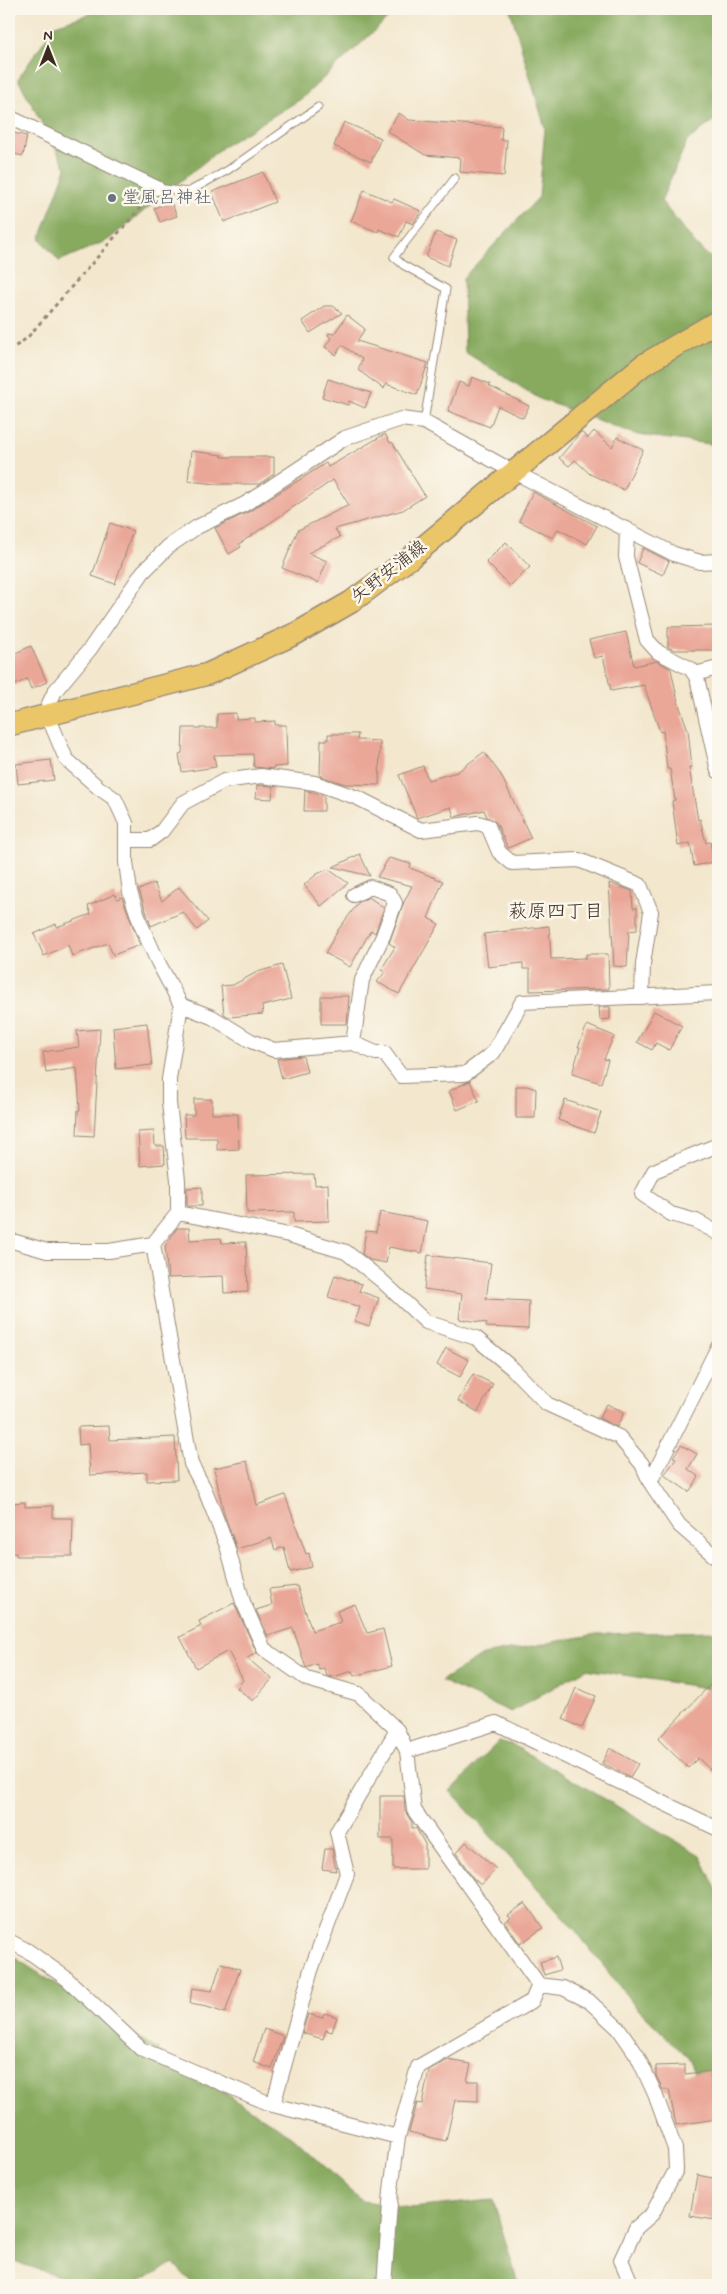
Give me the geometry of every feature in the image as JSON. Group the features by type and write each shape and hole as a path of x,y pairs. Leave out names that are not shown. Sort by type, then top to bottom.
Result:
{"main road":[{"name":"矢野安浦線","path":"9,725 208,674 297,633 351,602 410,558 512,471 643,365 718,321"}],"street":[{"path":"9,117 157,188"},
{"path":"9,1240 47,1252 109,1251 153,1244 178,1213 178,1180 169,1103 169,1079 181,1005 155,954 130,892 126,862 126,823 115,799 99,788 66,759 48,716 48,706 55,691 90,649 143,572 169,546 197,527 245,504 345,438 401,418 424,422 512,471 674,554 700,562 718,561"},
{"path":"627,530 626,557 647,640 658,652 691,669 694,674 700,688 718,771"},
{"path":"694,674 718,668"},
{"path":"126,840 150,840 162,831 183,803 224,781 261,776 315,782 358,798 421,830 478,823 488,826 499,852 512,862 580,860 640,885 651,912 643,964 642,997"},
{"path":"353,1043 362,980 383,936 395,903 390,894 371,888 354,895"},
{"path":"181,1005 212,1017 251,1041 274,1050 353,1043 376,1053 384,1053 401,1076 465,1074 493,1053 522,1002 718,993"},
{"path":"718,1145 654,1171 642,1194 671,1214 696,1221 718,1233"},
{"path":"178,1213 289,1234 346,1252 381,1280 426,1322 476,1338 513,1369 547,1404 619,1438 642,1464 650,1482 679,1525 718,1559"},
{"path":"153,1244 191,1464 227,1546 243,1602 264,1649 307,1678 359,1694 397,1730 407,1751 414,1810 539,1985 563,1988 589,2001 619,2029 638,2056 655,2094 675,2149 676,2170 652,2214 636,2228 621,2260 632,2285"},
{"path":"650,1482 718,1347"},
{"path":"407,1751 496,1723 718,1829"},
{"path":"273,2105 311,1970 347,1874 337,1832 397,1730"},
{"path":"9,1941 28,1951 66,1978 141,2050 273,2105 398,2137"},
{"path":"384,2285 391,2190 398,2137 418,2067 532,2001 539,1985"}],"lane":[{"path":"157,188 188,192 228,170 318,107"},
{"path":"424,422 446,289 403,265 394,257 455,178"}],"path":[{"path":"9,351 27,338 157,188"}],"green space":[{"path":"105,9 398,9 301,99 224,146 108,240 59,261 40,239 66,168 18,79 55,25"},
{"path":"510,9 718,9 718,117 687,141 661,201 697,246 718,264 718,445 638,435 540,399 465,352 463,278 539,197 545,128"},
{"path":"710,1631 718,1633 718,1690 586,1669 511,1712 441,1681 483,1655 597,1634"},
{"path":"499,1741 513,1745 700,1855 718,1893 718,2121 715,2119 689,2059 634,2005 576,1931 450,1791"},
{"path":"9,1954 293,2137 362,2201 411,2208 493,2200 518,2283 517,2285 194,2285 174,2264 129,2285 122,2285 72,2280 9,2260"}],"building":[{"path":"399,113 409,120 502,127 501,140 507,140 504,176 460,172 461,158 425,155 387,131"},
{"path":"344,122 381,138 371,162 334,146"},
{"path":"9,132 27,136 23,156 9,153"},
{"path":"263,172 275,202 224,222 212,192"},
{"path":"364,190 392,202 394,199 421,211 413,224 406,221 399,237 379,229 378,232 351,221"},
{"path":"171,202 177,216 160,222 154,208"},
{"path":"436,232 457,240 448,266 426,257"},
{"path":"324,306 333,306 342,313 310,333 302,321"},
{"path":"347,315 365,329 357,341 428,363 417,395 386,384 384,389 358,370 362,359 342,345 336,355 325,347 331,338 328,335 329,333 334,334"},
{"path":"472,377 490,384 489,386 529,406 523,418 498,406 490,427 448,411 459,382 469,386"},
{"path":"328,379 371,393 365,408 349,401 348,405 322,397"},
{"path":"594,431 612,447 617,437 643,450 624,490 590,474 575,460 569,466 559,458 581,432 588,438"},
{"path":"385,434 390,443 392,442 425,496 403,510 335,529 340,537 308,553 327,561 318,583 282,568 298,530 349,505 333,480 239,544 241,547 229,554 215,528 250,511 326,463 328,467"},
{"path":"191,451 222,455 222,457 274,457 274,474 259,484 216,484 188,481"},
{"path":"533,492 597,526 587,544 558,529 553,538 519,521"},
{"path":"110,523 133,531 115,584 92,576"},
{"path":"506,542 530,567 510,586 486,562"},
{"path":"643,548 669,561 663,575 637,563"},
{"path":"718,626 718,650 674,650 668,647 668,627"},
{"path":"626,632 634,666 657,661 671,669 678,702 688,730 692,767 689,767 698,820 700,819 706,843 710,842 714,862 694,866 690,843 678,846 672,801 675,800 670,769 667,769 663,731 660,732 644,685 611,691 603,656 594,658 589,640"},
{"path":"31,646 47,682 31,689 27,679 9,688 9,656"},
{"path":"236,713 236,719 255,718 255,722 275,721 275,725 286,725 287,766 273,767 273,769 254,767 253,754 214,755 216,767 182,772 179,754 182,753 183,728 217,728 217,714"},
{"path":"328,734 358,734 357,740 380,741 379,785 345,784 320,776 321,740 328,740"},
{"path":"484,752 501,775 531,838 508,848 496,822 487,817 484,810 454,817 451,807 417,818 399,775 423,766 428,780 457,772"},
{"path":"51,760 54,780 18,784 16,764"},
{"path":"257,785 273,786 272,799 256,798"},
{"path":"305,790 324,796 324,811 304,811"},
{"path":"360,854 370,876 333,867"},
{"path":"389,858 411,864 410,868 443,881 428,918 439,924 399,994 377,982 385,972 381,970 395,947 389,943 412,886 377,877"},
{"path":"328,869 348,883 321,906 304,885 317,874"},
{"path":"154,883 162,901 179,887 208,921 197,930 183,912 151,926 139,890"},
{"path":"609,883 632,891 633,908 637,908 637,930 629,931 627,967 614,966"},
{"path":"115,894 117,899 122,897 140,945 113,955 108,943 72,956 68,945 44,956 34,934 56,924 57,927 91,914 88,906"},
{"path":"369,897 384,908 375,933 371,930 350,967 325,953 338,930 359,902"},
{"path":"549,926 551,959 586,958 586,954 608,954 609,989 530,991 530,969 523,969 523,963 488,967 484,934"},
{"path":"282,965 291,999 262,1006 263,1014 229,1017 224,1014 221,986 233,985 257,972"},
{"path":"321,996 349,996 347,1024 321,1024"},
{"path":"599,1007 610,1007 610,1019 600,1020"},
{"path":"654,1011 682,1026 669,1050 656,1043 652,1050 637,1042"},
{"path":"147,1023 152,1065 116,1069 113,1027"},
{"path":"587,1025 614,1036 604,1059 608,1060 601,1083 572,1074 580,1047 578,1047"},
{"path":"100,1029 94,1136 77,1135 78,1110 80,1110 77,1068 46,1073 43,1052 79,1047 77,1031"},
{"path":"303,1056 307,1072 282,1079 277,1059"},
{"path":"470,1081 479,1101 457,1110 449,1091"},
{"path":"516,1086 527,1086 536,1089 535,1118 516,1118"},
{"path":"194,1099 212,1099 212,1114 238,1114 239,1149 217,1150 217,1138 185,1138 184,1115 194,1115"},
{"path":"565,1100 601,1112 594,1133 558,1120"},
{"path":"154,1131 155,1146 164,1146 165,1164 140,1166 138,1132"},
{"path":"314,1174 315,1185 328,1184 329,1221 294,1222 294,1212 247,1213 246,1175"},
{"path":"202,1187 202,1206 187,1206 187,1188"},
{"path":"380,1212 428,1221 422,1253 389,1247 386,1263 370,1260 362,1254 366,1231 376,1232"},
{"path":"177,1228 189,1228 190,1240 221,1238 222,1243 246,1242 248,1292 224,1293 223,1276 168,1278 165,1246"},
{"path":"428,1255 491,1263 486,1299 529,1301 528,1329 486,1327 487,1323 459,1319 462,1294 424,1289"},
{"path":"335,1275 362,1284 359,1291 379,1298 369,1326 355,1321 360,1307 328,1297"},
{"path":"446,1348 469,1360 460,1377 437,1365"},
{"path":"473,1374 493,1384 478,1412 458,1401"},
{"path":"607,1404 624,1412 617,1427 599,1418"},
{"path":"109,1426 110,1440 175,1437 177,1480 147,1481 147,1472 90,1475 88,1444 79,1445 78,1427"},
{"path":"681,1445 697,1454 688,1469 699,1477 689,1492 664,1475 676,1459 673,1457"},
{"path":"247,1461 257,1505 285,1495 306,1554 309,1553 312,1567 290,1572 284,1547 275,1550 271,1538 237,1549 224,1514 214,1468"},
{"path":"25,1502 25,1507 53,1506 53,1518 73,1518 72,1556 16,1556 16,1553 9,1553 9,1503"},
{"path":"297,1586 312,1631 341,1622 337,1611 355,1604 367,1633 383,1629 392,1666 354,1676 352,1671 333,1677 327,1676 324,1668 319,1670 317,1664 306,1668 293,1628 268,1636 256,1610 272,1605 269,1589"},
{"path":"234,1603 257,1653 247,1658 272,1679 253,1701 237,1688 243,1680 228,1651 196,1668 180,1637 201,1626 199,1621"},
{"path":"710,1685 718,1692 718,1777 698,1758 688,1768 658,1739"},
{"path":"576,1688 596,1696 582,1728 563,1719"},
{"path":"610,1748 638,1764 630,1777 602,1763"},
{"path":"380,1796 404,1796 405,1811 412,1823 412,1828 416,1828 425,1844 425,1869 393,1869 393,1839 380,1839"},
{"path":"466,1842 496,1869 481,1885 473,1878 456,1853"},
{"path":"325,1849 332,1849 336,1871 322,1869"},
{"path":"525,1903 543,1928 520,1944 505,1922 511,1918 508,1915"},
{"path":"556,1957 560,1970 544,1975 540,1962"},
{"path":"221,1963 240,1969 225,2013 190,2004 192,1988 212,1991"},
{"path":"324,2013 337,2017 332,2032 326,2030 323,2039 302,2033 308,2014 322,2018"},
{"path":"264,2029 283,2036 272,2069 253,2062"},
{"path":"448,2060 471,2064 467,2081 478,2081 478,2101 455,2100 446,2141 409,2132 417,2103 422,2104 429,2071"},
{"path":"685,2065 685,2074 710,2071 717,2119 676,2125 669,2090 663,2090 656,2075 656,2066"},
{"path":"697,2175 718,2179 718,2203 715,2220 690,2216"}],"place":[{"name":"堂風呂神社","path":"112,198"}],"district":[{"name":"萩原四丁目","path":"556,911"}]}
